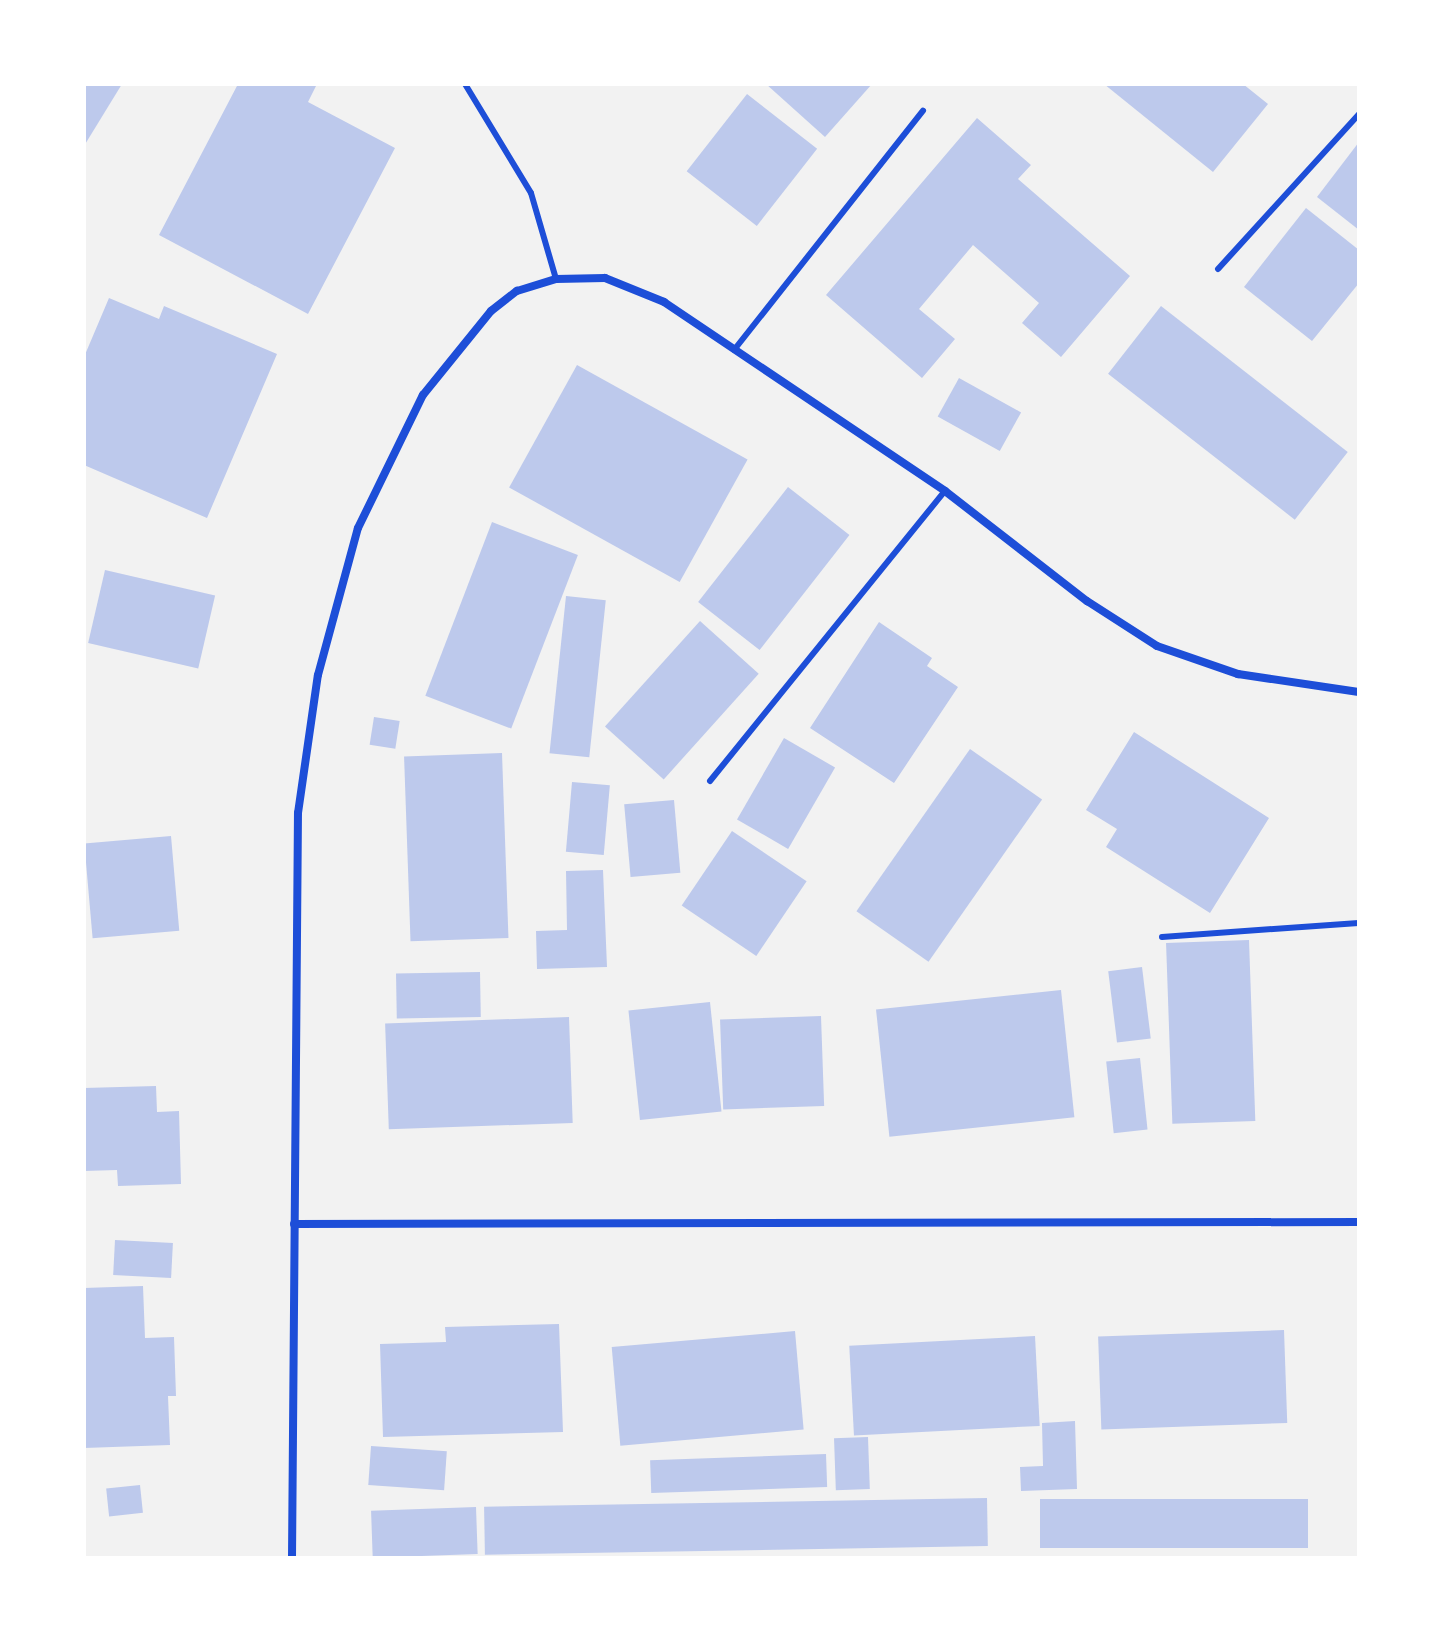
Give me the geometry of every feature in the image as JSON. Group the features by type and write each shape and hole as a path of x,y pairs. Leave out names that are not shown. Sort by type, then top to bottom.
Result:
{"street":[{"path":"292,1558 298,813 322,660 358,528 423,395 491,311 517,291 556,279 605,278 664,302 945,491 1087,601 1157,646 1238,674 1359,692"},
{"path":"294,1224 1359,1222"}],"lane":[{"path":"465,84 531,193 556,279"},
{"path":"734,350 923,111"},
{"path":"1218,269 1359,114"},
{"path":"710,781 945,491"},
{"path":"1162,937 1359,923"}],"building":[{"path":"84,84 122,84 84,146"},
{"path":"238,84 317,84 308,102 395,148 308,314 159,235"},
{"path":"766,84 872,84 825,137"},
{"path":"1104,84 1243,84 1268,104 1213,172"},
{"path":"747,94 817,149 757,226 687,171"},
{"path":"977,118 1031,165 1018,179 1130,276 1061,357 1022,323 1039,303 973,245 919,309 955,339 922,378 826,295"},
{"path":"1359,142 1359,230 1317,197"},
{"path":"1306,208 1359,250 1359,283 1312,341 1244,287"},
{"path":"109,298 159,319 164,306 277,354 207,518 84,465 84,357"},
{"path":"1161,306 1348,452 1295,520 1108,374"},
{"path":"577,365 748,460 680,582 509,487"},
{"path":"959,378 1021,412 1000,451 938,416"},
{"path":"788,487 849,535 760,650 698,602"},
{"path":"492,522 578,555 511,729 425,696"},
{"path":"105,570 215,595 198,668 88,643"},
{"path":"566,596 606,600 589,757 549,753"},
{"path":"700,621 759,674 664,779 605,727"},
{"path":"879,622 932,658 927,666 958,687 894,783 810,728"},
{"path":"374,717 400,721 395,749 370,745"},
{"path":"1134,732 1269,818 1210,913 1106,847 1117,829 1086,810"},
{"path":"784,738 835,768 788,849 737,819"},
{"path":"970,749 1042,799 929,962 856,911"},
{"path":"502,753 508,938 411,941 404,756"},
{"path":"572,782 610,785 604,855 566,852"},
{"path":"674,800 680,873 631,877 624,804"},
{"path":"732,831 807,881 756,956 682,906"},
{"path":"171,836 179,931 93,938 84,844"},
{"path":"603,870 607,967 537,969 536,931 567,930 566,871"},
{"path":"1249,940 1255,1121 1172,1124 1166,943"},
{"path":"1142,967 1151,1038 1117,1043 1108,971"},
{"path":"480,972 481,1017 397,1018 396,973"},
{"path":"1061,990 1074,1117 889,1137 876,1009"},
{"path":"710,1002 721,1111 640,1120 628,1011"},
{"path":"821,1016 824,1106 723,1109 720,1020"},
{"path":"569,1017 573,1123 389,1129 385,1023"},
{"path":"1140,1058 1148,1130 1114,1133 1106,1062"},
{"path":"156,1086 157,1112 179,1111 181,1184 118,1186 117,1170 84,1171 84,1088"},
{"path":"115,1240 173,1243 171,1278 113,1275"},
{"path":"143,1286 145,1338 174,1337 176,1396 168,1396 170,1445 84,1448 84,1288"},
{"path":"559,1324 563,1432 383,1437 380,1344 446,1342 445,1327"},
{"path":"1284,1330 1287,1423 1101,1429 1098,1336"},
{"path":"795,1331 804,1430 620,1446 612,1347"},
{"path":"1035,1336 1040,1426 854,1436 849,1346"},
{"path":"1075,1421 1077,1489 1021,1491 1020,1467 1043,1466 1042,1423"},
{"path":"868,1437 870,1489 836,1490 834,1438"},
{"path":"371,1446 447,1451 444,1490 368,1485"},
{"path":"826,1454 827,1487 651,1493 650,1460"},
{"path":"140,1485 143,1513 109,1516 106,1489"},
{"path":"987,1498 988,1546 485,1555 484,1507"},
{"path":"1040,1499 1308,1499 1308,1548 1040,1548"},
{"path":"476,1507 478,1554 373,1558 371,1511"}]}
